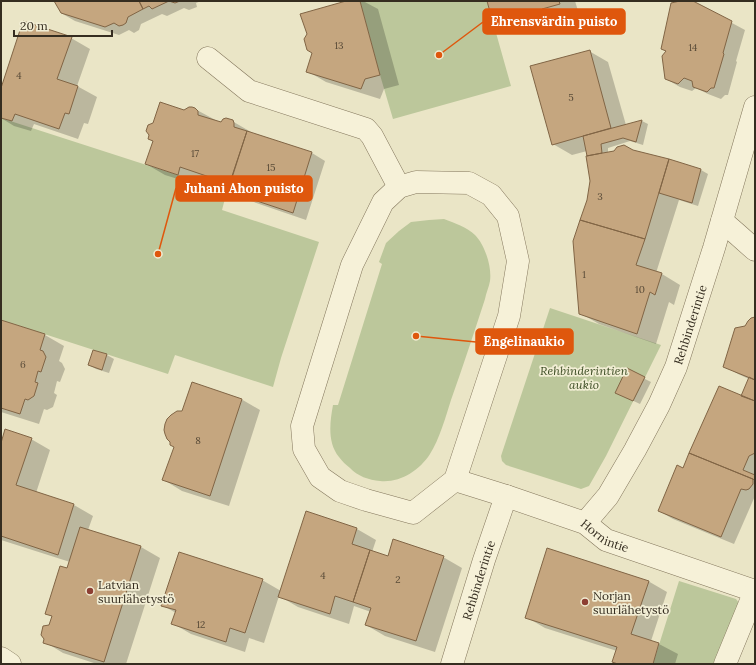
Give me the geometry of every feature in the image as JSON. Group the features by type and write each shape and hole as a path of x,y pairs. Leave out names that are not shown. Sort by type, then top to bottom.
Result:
{"street":[{"path":"208,58 249,91 366,129 372,136 399,187"},
{"name":"Rehbinderintie","path":"585,523 608,496 631,457 659,405 676,367 722,222 755,107"},
{"path":"416,182 469,183 490,195 508,216 518,261 509,316 455,480 413,513 340,491 320,477 304,449 302,426 352,265 383,202 399,187 416,182"},
{"path":"722,222 755,250"},
{"name":"Hornintie","path":"455,480 585,523 606,540 755,591"},
{"name":"Rehbinderintie","path":"452,664 484,560 506,496"},
{"path":"725,664 755,591"},
{"path":"1,658 10,664"}],"green space":[{"path":"360,1 487,1 511,86 393,119"},
{"path":"1,118 227,191 222,210 319,242 273,387 175,355 168,374 1,320"},
{"path":"444,219 468,230 479,239 485,250 489,263 490,283 442,428 430,454 415,471 402,478 387,481 368,479 353,471 341,460 335,451 330,432 333,405 338,405 382,264 379,262 386,243 411,222"},
{"name":"Rehbinderintien aukio","path":"550,308 661,345 606,456 589,486 581,489 506,465 502,461 501,456"},
{"path":"679,581 736,599 739,603 713,664 653,664"}],"building":[{"path":"54,1 139,1 143,9 128,17 126,23 123,25 119,26 114,23 105,27 61,13"},
{"path":"139,1 169,1 152,9 149,6 143,9"},
{"path":"169,1 180,1 175,3"},
{"path":"346,1 360,1 380,75 365,79 361,89 306,72 312,53 307,50 304,39 307,34 300,14"},
{"path":"487,1 559,1 560,4 542,9 543,14 513,23 512,18 493,23"},
{"path":"693,1 732,21 714,88 711,88 707,92 693,87 692,81 684,78 678,84 665,79 662,56 666,51 661,49 671,3"},
{"path":"23,21 72,37 57,79 78,86 69,114 65,113 59,129 15,114 12,121 1,118 1,88"},
{"path":"590,50 611,128 552,145 530,66"},
{"path":"160,102 184,110 192,107 198,111 198,115 221,122 226,118 233,120 234,127 247,131 230,184 180,167 178,175 145,164 153,141 148,139 149,135 146,131 148,125 153,123"},
{"path":"642,120 636,142 623,138 601,144 602,153 587,156 583,136"},
{"path":"247,131 312,152 293,213 227,191"},
{"path":"624,145 633,150 669,159 645,239 580,220 587,200 590,181 586,156 614,151 617,147"},
{"path":"669,159 701,169 692,203 659,193"},
{"path":"580,220 645,239 636,265 662,273 655,295 650,292 637,334 579,314 573,241"},
{"path":"755,317 755,380 723,367 735,328 745,326 751,318"},
{"path":"1,320 45,334 40,350 43,351 46,357 41,372 38,371 35,382 38,383 34,396 28,400 25,399 20,414 1,408"},
{"path":"93,350 107,354 102,370 88,365"},
{"path":"627,368 645,377 633,401 615,393"},
{"path":"749,377 755,380 755,401 741,396"},
{"path":"192,382 242,399 210,496 162,480 174,447 170,445 170,442 165,434 165,424 171,415 177,411 182,411"},
{"path":"719,386 755,401 755,453 749,456 743,470 755,475 755,480 689,453"},
{"path":"5,429 32,438 16,485 74,504 58,555 1,536 1,443"},
{"path":"689,453 753,479 753,484 749,489 741,489 721,537 658,511 677,465 683,468"},
{"path":"306,511 357,528 352,544 370,550 353,602 335,596 330,614 278,597"},
{"name":"Latvian suurlähetystö","path":"80,527 141,546 104,662 43,643 44,639 41,635 43,626 49,625 52,616 45,614 60,566 67,568"},
{"path":"393,539 444,556 416,641 365,625 371,608 353,602 370,550 388,556"},
{"name":"Norjan suurlähetystö","path":"547,548 649,581 631,634 659,643 653,664 618,664 612,662 617,647 525,618"},
{"path":"179,552 263,579 245,633 230,628 226,642 171,624 176,610 161,606"}],"place":[{"name":"Ehrensvärdin puisto","path":"439,55"},
{"name":"Juhani Ahon puisto","path":"158,254"},
{"name":"Engelinaukio","path":"416,336"},
{"name":"Latvian suurlähetystö","path":"90,591"},
{"name":"Norjan suurlähetystö","path":"585,602"}]}
